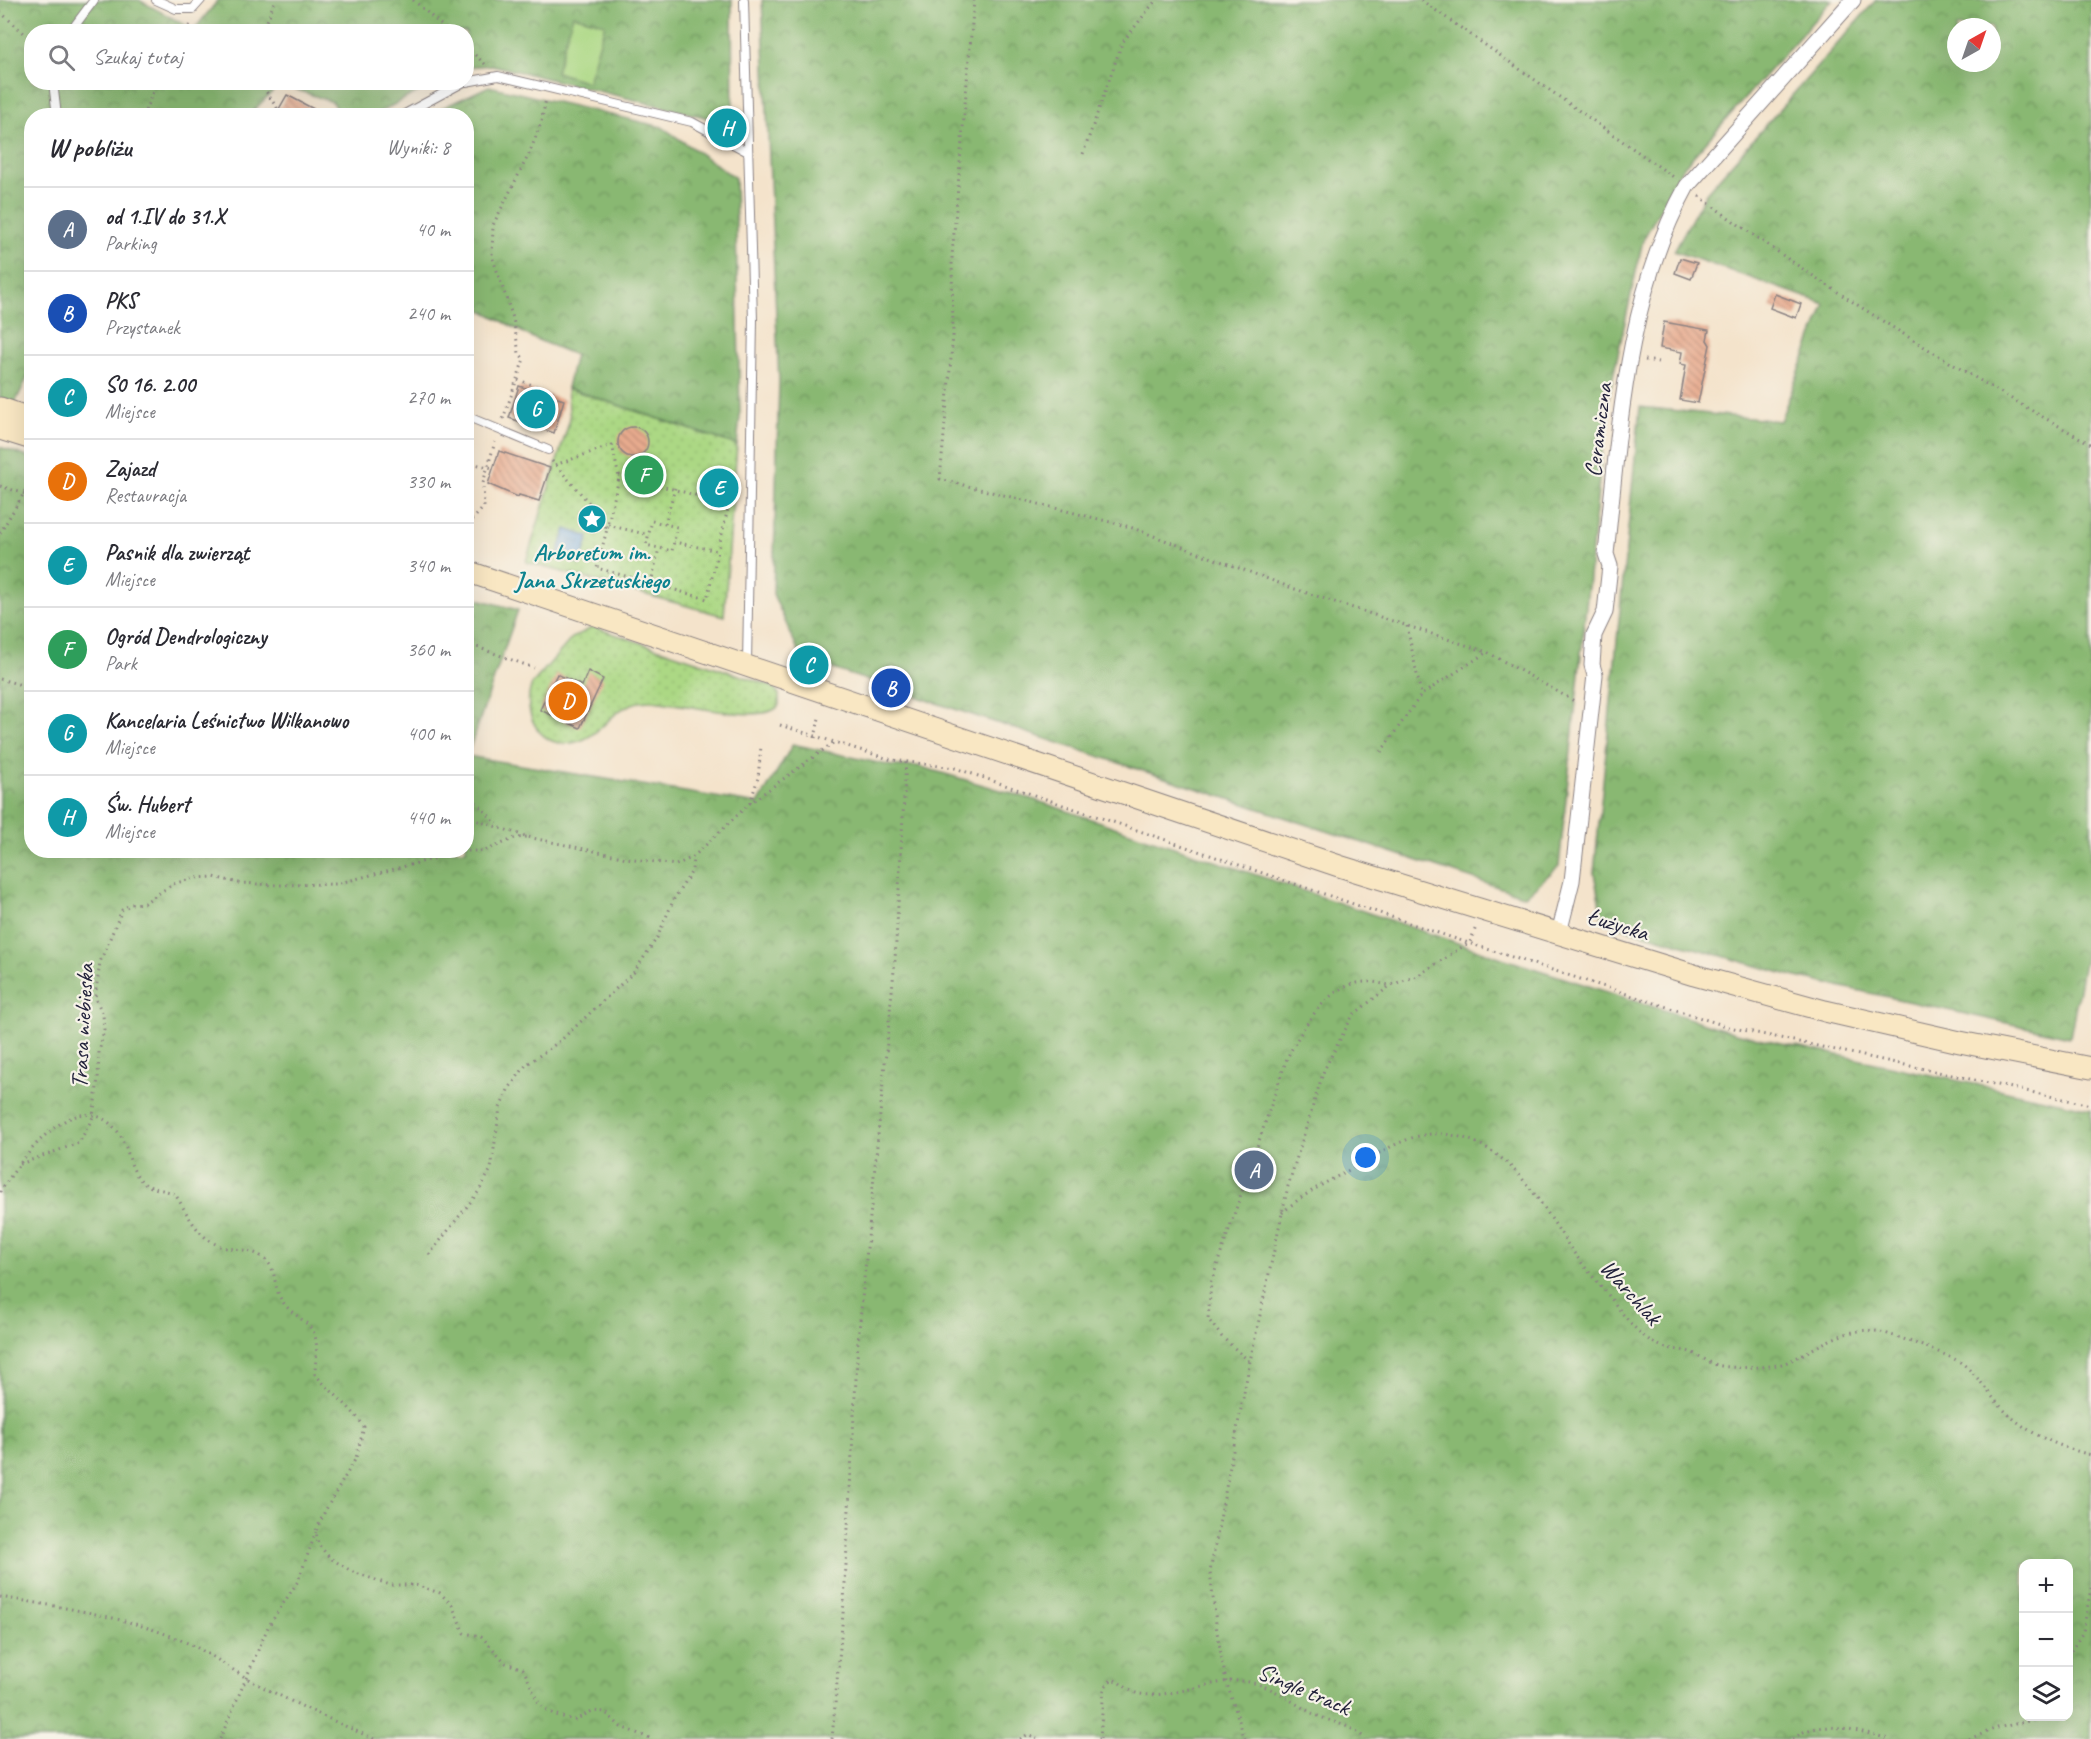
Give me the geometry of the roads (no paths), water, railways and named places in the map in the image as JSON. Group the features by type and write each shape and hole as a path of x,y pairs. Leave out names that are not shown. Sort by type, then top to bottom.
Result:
{"main road":[{"path":"0,408 24,422"},
{"path":"0,429 24,427"},
{"name":"Łużycka","path":"474,574 1339,866 1694,975 1825,1011 1960,1042 2091,1068"}],"street":[{"name":"Ceramiczna","path":"1559,933 1572,881 1591,710 1594,635 1605,612 1610,566 1606,554 1628,371 1654,261 1668,221 1687,186 1853,0"}],"lane":[{"path":"76,24 94,0"},
{"path":"156,0 176,9 193,9 201,0"},
{"path":"744,0 753,320 747,666"},
{"path":"474,80 498,76 692,122 748,152"},
{"path":"54,90 56,108"},
{"path":"416,108 450,90"},
{"path":"474,419 548,450"}],"water":[{"path":"566,529 589,537 580,564 557,556"}],"place":[{"name":"Św. Hubert","path":"727,128"},
{"name":"Kancelaria Leśnictwo Wilkanowo","path":"536,409"},
{"name":"Ogród Dendrologiczny","path":"644,475"},
{"name":"Pasnik dla zwierząt","path":"719,488"},
{"name":"Arboretum im. Jana Skrzetuskiego","path":"592,519"},
{"name":"S0 16. 2.00","path":"809,665"},
{"name":"PKS","path":"891,688"},
{"name":"Zajazd","path":"568,701"},
{"name":"od 1.IV do 31.X","path":"1254,1170"}]}
